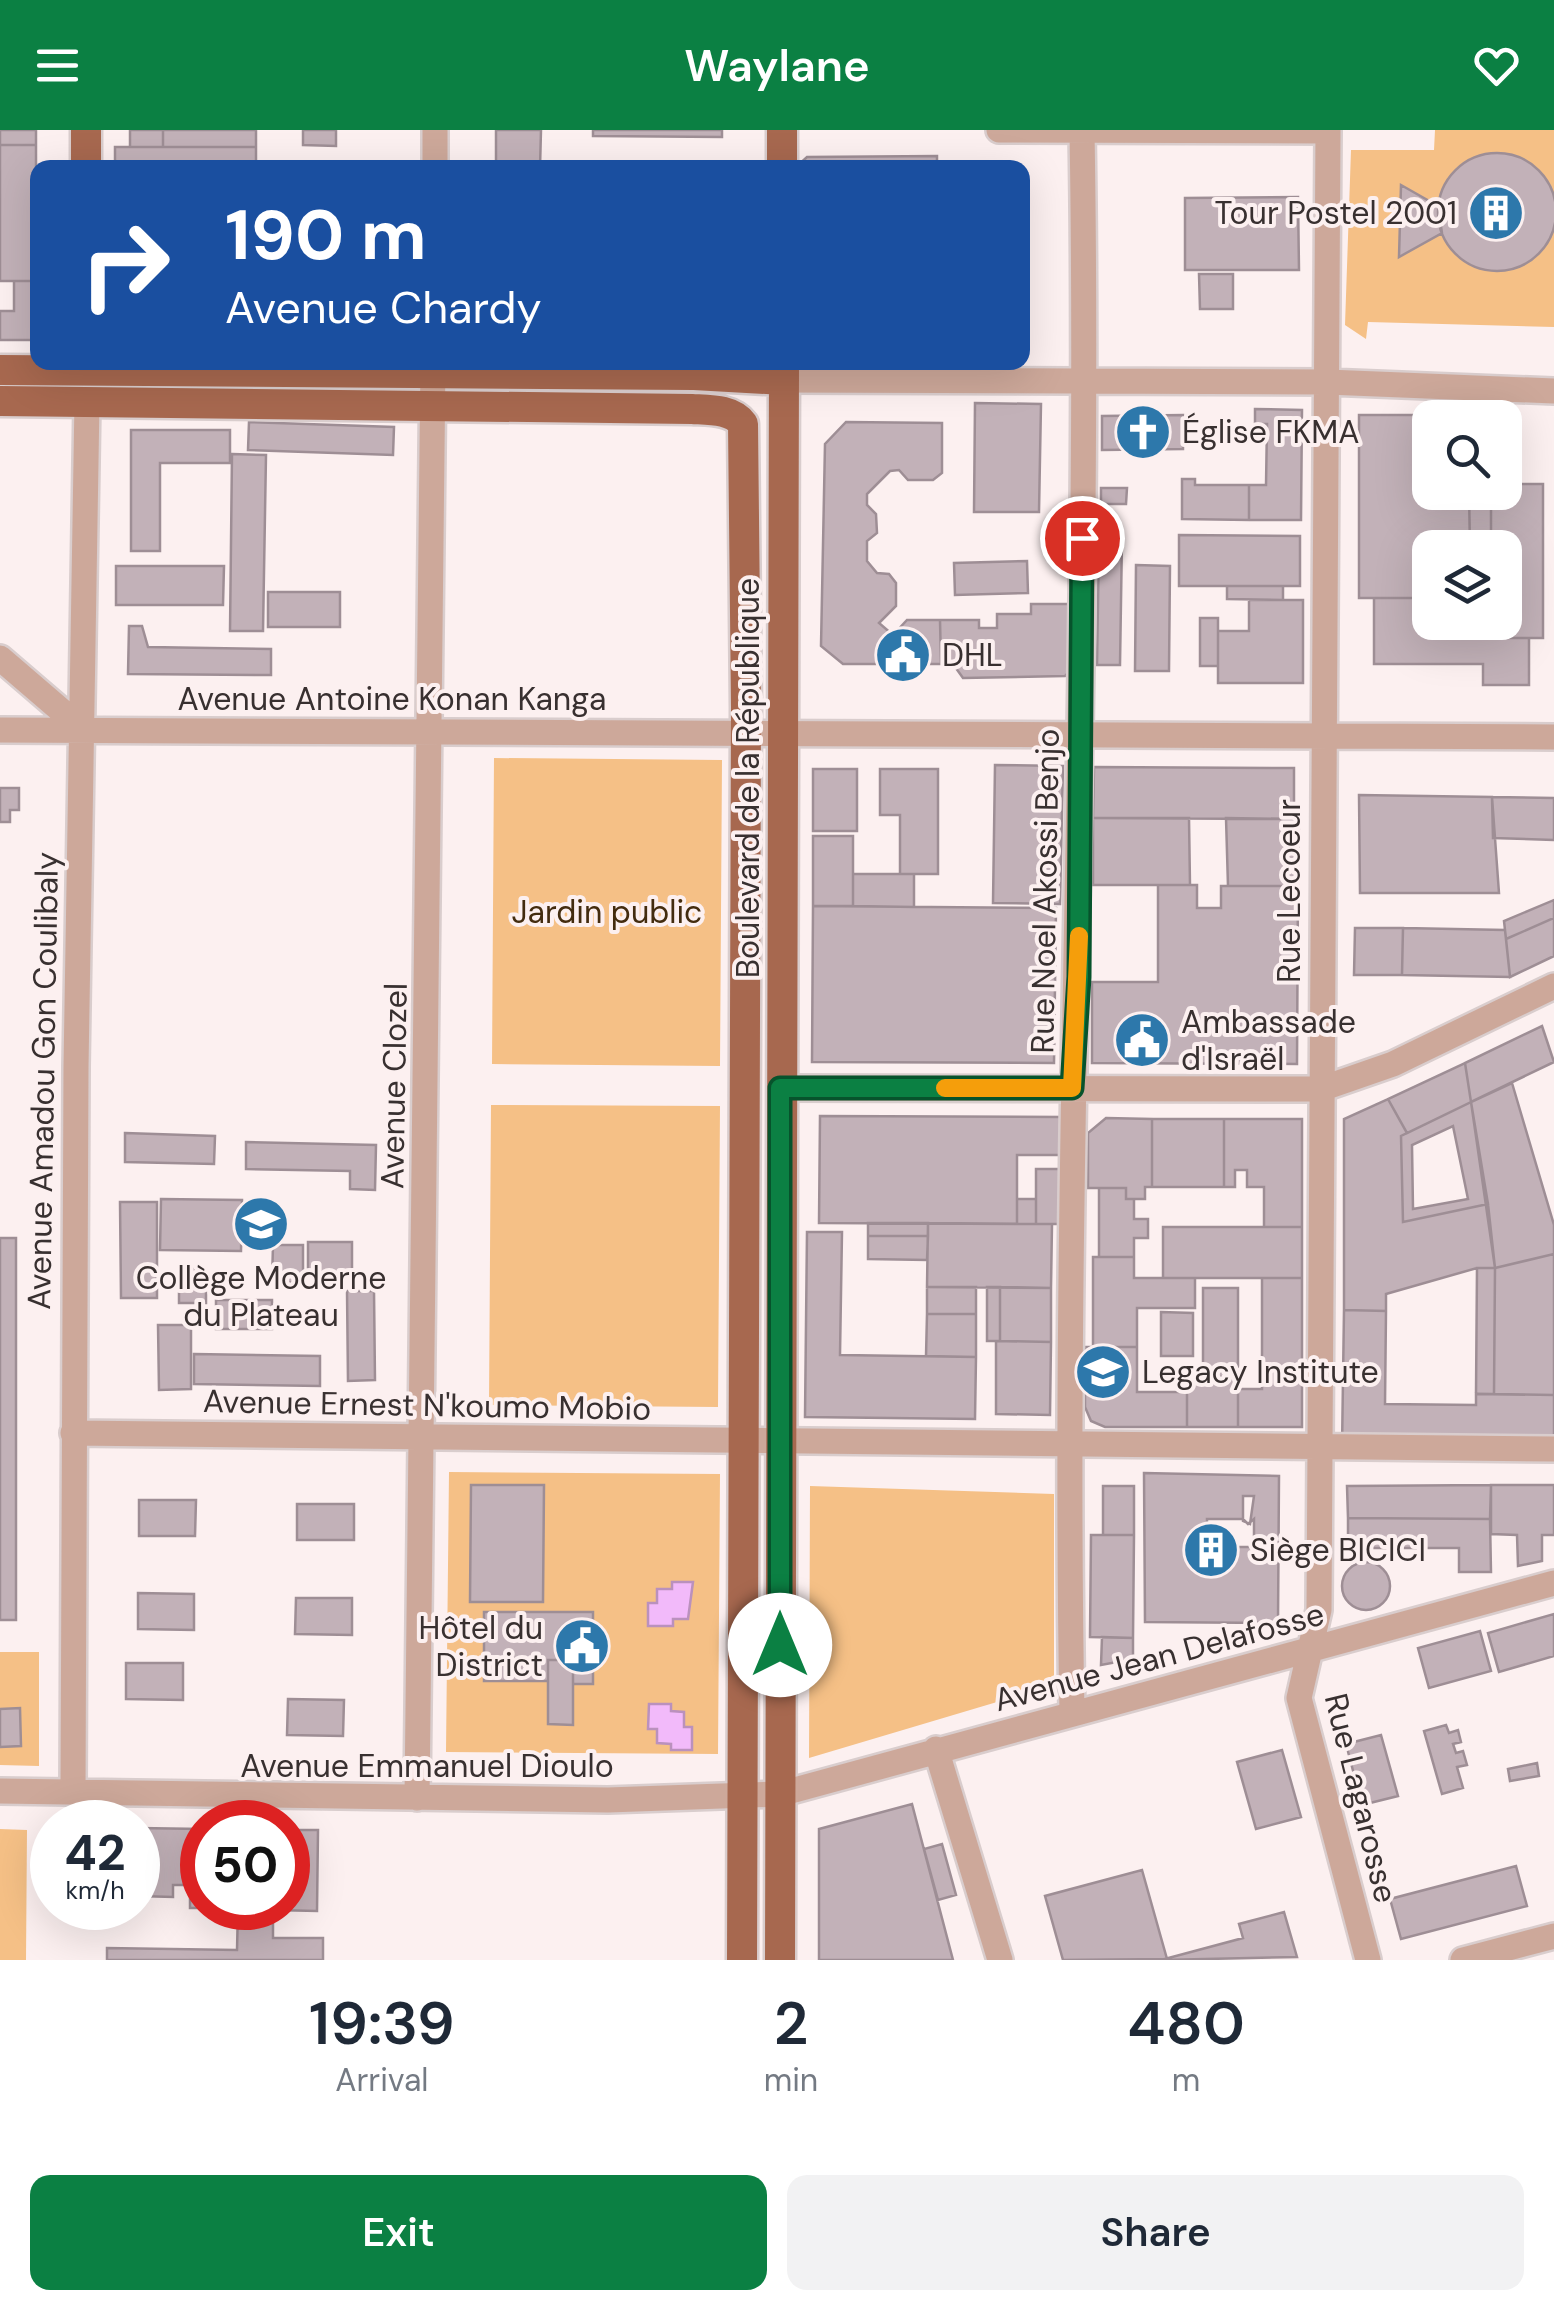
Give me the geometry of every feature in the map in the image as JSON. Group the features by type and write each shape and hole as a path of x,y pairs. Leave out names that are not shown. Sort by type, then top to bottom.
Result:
{"main road":[{"path":"86,130 86,160"},
{"path":"782,130 782,160"},
{"path":"0,370 436,409 692,409 738,416 784,371"},
{"path":"0,402 88,378 364,370"},
{"path":"520,370 694,374 784,371"},
{"name":"Boulevard de la République","path":"780,1960 784,371"},
{"name":"Boulevard de la République","path":"738,416 746,447 742,1960"}],"street":[{"path":"435,160 436,130"},
{"path":"1000,130 1328,131"},
{"name":"Rue Lecoeur","path":"1308,1652 1319,1610 1328,131"},
{"name":"Rue Noel Akossi Benjo","path":"1072,1713 1067,1446 1082,734 1082,132"},
{"name":"Avenue Clozel","path":"417,1798 419,1440 428,1088 428,725 436,409 433,370"},
{"path":"784,371 1082,381 1327,382 1554,391"},
{"name":"Avenue Amadou Gon Coulibaly","path":"73,1792 73,1433 88,378"},
{"path":"0,658 85,731"},
{"name":"Avenue Antoine Konan Kanga","path":"0,730 428,725 746,733 1554,738"},
{"path":"780,1088 1321,1089 1393,1064 1554,986"},
{"name":"Avenue Ernest N'koumo Mobio","path":"73,1433 419,1440 1554,1449"},
{"name":"Avenue Jean Delafosse","path":"780,1794 1554,1582"},
{"name":"Rue Lagarosse","path":"1308,1652 1299,1698 1368,1960"},
{"path":"936,1749 1000,1960"},
{"name":"Avenue Emmanuel Dioulo","path":"0,1791 417,1798 780,1794"},
{"path":"1464,1960 1554,1936"}],"green space":[{"path":"1435,130 1554,130 1554,327 1368,322 1366,339 1345,325 1351,150 1434,150"},
{"name":"Jardin public","path":"494,758 722,760 720,1066 492,1064"},
{"path":"491,1105 720,1106 718,1407 489,1405"},
{"path":"449,1472 720,1474 718,1754 446,1752"},
{"path":"810,1486 1054,1494 1054,1685 809,1758"},
{"path":"0,1652 39,1652 39,1766 0,1765"},
{"path":"0,1829 27,1830 26,1960 0,1960"}],"shaded area":[{"path":"672,1582 693,1582 688,1619 673,1619 673,1626 648,1626 648,1603 657,1603 657,1589 672,1589"},
{"path":"649,1704 671,1704 671,1711 684,1712 684,1727 692,1727 692,1750 671,1750 671,1744 657,1743 657,1729 648,1729"}],"building":[{"path":"0,130 36,130 36,145 0,145"},
{"path":"130,130 163,130 163,147 130,147"},
{"path":"163,130 256,130 256,147 163,147"},
{"path":"303,130 336,130 336,146 303,145"},
{"path":"496,130 541,130 540,160 496,160"},
{"path":"593,130 722,130 722,137 593,136"},
{"path":"0,145 36,145 36,160 30,160 30,281 0,281"},
{"path":"115,147 256,147 256,160 115,160"},
{"name":"Tour Postel 2001","path":"1497,153 1520,157 1539,170 1552,189 1552,235 1539,254 1520,267 1497,271 1474,267 1455,254 1442,235 1438,212 1442,189 1455,170 1474,157"},
{"path":"937,156 937,160 804,160"},
{"path":"1401,185 1438,206 1442,233 1399,257"},
{"path":"1298,197 1299,270 1185,270 1185,198"},
{"path":"1199,274 1233,274 1233,309 1200,309"},
{"path":"14,281 30,281 30,340 0,340 0,311 14,311"},
{"path":"975,403 1041,404 1039,512 974,512"},
{"path":"1255,409 1302,410 1301,520 1249,520 1249,485 1266,485 1267,424 1255,424"},
{"name":"Église FKMA","path":"1183,415 1183,449 1102,450 1102,416"},
{"path":"1359,415 1412,415 1412,510 1469,510 1470,530 1412,530 1412,598 1359,598"},
{"path":"249,422 394,427 393,455 248,450"},
{"path":"846,422 942,423 942,473 933,480 908,480 899,470 890,471 867,494 867,505 876,514 877,533 867,541 867,561 877,573 889,574 896,583 896,606 879,623 893,635 907,620 940,620 941,664 843,664 821,646 825,444"},
{"path":"131,430 230,430 230,463 160,463 160,551 131,551"},
{"path":"232,454 266,455 263,631 230,631"},
{"path":"1182,479 1195,479 1195,485 1249,485 1249,520 1182,519"},
{"path":"1522,484 1543,484 1543,638 1522,638 1522,530 1491,530 1491,510 1522,510"},
{"path":"1101,488 1127,488 1126,504 1101,504"},
{"path":"1469,510 1491,510 1491,530 1470,530"},
{"path":"1179,535 1300,536 1300,586 1179,586"},
{"path":"1099,538 1122,539 1120,665 1097,665"},
{"path":"1027,561 1028,593 955,595 954,563"},
{"path":"1136,565 1170,566 1169,671 1135,671"},
{"path":"116,566 224,566 223,605 116,605"},
{"path":"1227,586 1283,586 1283,600 1227,599"},
{"path":"268,592 340,592 340,627 268,627"},
{"path":"1374,598 1412,598 1412,640 1529,638 1529,685 1483,685 1483,664 1374,664"},
{"path":"1249,600 1303,600 1303,683 1218,683 1218,631 1249,631"},
{"path":"1031,604 1074,604 1074,666 1065,676 963,678 953,664 941,664 940,620 979,620 979,628 997,628 997,614 1031,614"},
{"path":"1200,618 1218,618 1218,666 1200,666"},
{"path":"129,626 142,626 148,647 271,649 271,675 128,674"},
{"path":"995,765 1063,766 1060,904 993,903"},
{"path":"1094,767 1294,768 1294,819 1093,818"},
{"path":"813,769 857,769 857,831 813,831"},
{"path":"880,769 938,769 938,874 900,874 900,815 880,815"},
{"path":"0,788 19,788 19,810 10,810 10,822 0,822"},
{"path":"1359,795 1492,797 1499,893 1360,893"},
{"path":"1492,797 1554,798 1554,840 1493,838"},
{"path":"1093,818 1189,818 1190,885 1093,885"},
{"path":"1226,818 1299,819 1298,886 1228,886"},
{"path":"813,836 853,836 853,906 813,906"},
{"path":"853,874 914,874 914,907 853,906"},
{"path":"1158,885 1197,885 1197,908 1221,908 1221,886 1298,886 1297,1064 1092,1063 1092,982 1158,982"},
{"path":"1554,900 1554,918 1506,939 1504,921"},
{"path":"813,906 1056,908 1054,1063 812,1062"},
{"path":"1554,918 1554,956 1510,977 1506,939"},
{"path":"1355,928 1403,928 1402,975 1354,975"},
{"path":"1403,928 1505,930 1510,977 1402,975"},
{"path":"1542,1026 1554,1062 1471,1102 1465,1063"},
{"path":"1465,1063 1471,1102 1407,1133 1388,1099"},
{"path":"1512,1083 1554,1225 1554,1254 1495,1268 1471,1102"},
{"path":"1388,1099 1407,1133 1401,1136 1403,1222 1488,1204 1495,1268 1477,1268 1386,1294 1386,1311 1344,1310 1344,1119"},
{"path":"1471,1102 1488,1204 1403,1222 1401,1136","holes":["1453,1126 1468,1199 1413,1209 1412,1145"]},
{"path":"820,1116 1063,1117 1063,1155 1017,1155 1017,1224 819,1223"},
{"path":"1106,1118 1152,1119 1152,1187 1145,1187 1145,1199 1126,1199 1126,1188 1088,1188 1088,1133"},
{"path":"1152,1119 1224,1119 1224,1187 1152,1187"},
{"path":"1224,1119 1302,1119 1302,1227 1264,1227 1264,1187 1247,1187 1247,1170 1235,1170 1235,1187 1224,1187"},
{"path":"125,1133 215,1136 214,1164 125,1162"},
{"path":"246,1142 376,1145 375,1190 350,1189 350,1171 246,1169"},
{"path":"1036,1169 1060,1169 1060,1224 1036,1224"},
{"path":"1099,1188 1126,1188 1126,1199 1134,1199 1134,1219 1148,1219 1148,1238 1134,1238 1134,1257 1099,1257"},
{"path":"161,1199 242,1200 241,1251 160,1250"},
{"path":"1017,1199 1036,1199 1036,1224 1017,1224"},
{"path":"120,1202 157,1202 157,1298 121,1298"},
{"path":"868,1223 928,1223 928,1236 868,1236"},
{"path":"928,1223 1052,1224 1051,1288 927,1287"},
{"path":"1163,1227 1302,1227 1302,1278 1163,1278"},
{"path":"807,1232 842,1232 840,1355 976,1357 975,1419 805,1417"},
{"path":"868,1236 928,1236 927,1260 868,1259"},
{"path":"0,1238 16,1238 16,1620 0,1620"},
{"path":"308,1242 352,1242 352,1275 308,1275"},
{"path":"273,1245 303,1245 303,1283 272,1282"},
{"path":"1554,1254 1554,1395 1494,1394 1495,1268"},
{"path":"1093,1257 1134,1257 1134,1278 1195,1278 1195,1308 1137,1308 1137,1347 1093,1347"},
{"path":"1477,1268 1495,1268 1494,1394 1476,1394"},
{"path":"179,1269 206,1269 206,1303 179,1303"},
{"path":"1262,1278 1302,1278 1302,1427 1238,1427 1238,1389 1262,1389"},
{"path":"927,1287 976,1287 976,1314 927,1314"},
{"path":"987,1287 1000,1287 1000,1341 987,1341"},
{"path":"1000,1287 1051,1288 1051,1342 1000,1341"},
{"path":"1203,1288 1238,1288 1238,1377 1203,1377"},
{"path":"347,1291 374,1291 375,1380 348,1381"},
{"path":"216,1300 272,1300 272,1329 216,1329"},
{"path":"1344,1310 1386,1311 1385,1404 1476,1405 1476,1394 1554,1395 1554,1439 1342,1449"},
{"path":"1161,1312 1193,1313 1193,1356 1161,1356"},
{"path":"927,1314 976,1314 976,1357 926,1356"},
{"path":"158,1325 191,1325 191,1389 159,1390"},
{"path":"996,1341 1051,1342 1050,1415 996,1414"},
{"path":"1085,1347 1137,1347 1137,1392 1187,1392 1187,1427 1105,1427 1091,1421 1085,1407"},
{"path":"194,1354 320,1356 320,1386 194,1384"},
{"path":"1187,1377 1238,1377 1238,1427 1187,1427"},
{"name":"Siège BICICI","path":"1144,1473 1279,1476 1278,1623 1145,1622","holes":["1207,1519 1243,1519 1248,1524 1254,1519 1254,1547 1207,1547"]},
{"path":"471,1485 544,1485 543,1602 470,1602"},
{"path":"1491,1485 1490,1519 1348,1518 1347,1486"},
{"path":"1491,1485 1554,1485 1554,1535 1542,1535 1542,1561 1518,1566 1517,1535 1491,1534"},
{"path":"1103,1486 1134,1486 1134,1535 1103,1535"},
{"path":"1243,1496 1254,1496 1250,1524 1243,1521"},
{"path":"139,1500 196,1500 195,1536 139,1536"},
{"path":"297,1504 354,1504 354,1540 297,1540"},
{"path":"1348,1518 1490,1519 1491,1572 1459,1572 1459,1548 1348,1548"},
{"path":"1091,1535 1134,1535 1133,1638 1090,1637"},
{"path":"1366,1562 1383,1569 1390,1586 1383,1603 1366,1610 1349,1603 1342,1586 1349,1569"},
{"path":"138,1593 194,1594 194,1630 138,1629"},
{"path":"296,1598 352,1598 352,1635 295,1634"},
{"path":"484,1612 593,1612 593,1684 573,1684 573,1660 548,1660 548,1681 484,1681"},
{"path":"1554,1614 1554,1656 1499,1672 1488,1633"},
{"path":"1480,1631 1491,1671 1429,1688 1418,1648"},
{"path":"1102,1637 1133,1638 1133,1659 1101,1665"},
{"path":"548,1660 573,1660 573,1725 548,1724"},
{"path":"126,1663 183,1663 183,1700 126,1699"},
{"path":"288,1699 344,1700 343,1736 287,1735"},
{"path":"20,1708 21,1746 0,1747 0,1709"},
{"path":"1446,1725 1449,1733 1458,1730 1461,1742 1453,1744 1456,1753 1463,1751 1467,1765 1457,1767 1463,1788 1442,1794 1424,1731"},
{"path":"1381,1735 1398,1796 1362,1805 1346,1744"},
{"path":"1282,1750 1301,1817 1256,1829 1237,1762"},
{"path":"1537,1763 1539,1776 1510,1781 1508,1769"},
{"path":"912,1804 953,1960 819,1960 819,1829"},
{"path":"160,1828 180,1829 180,1885 173,1885 173,1897 160,1897"},
{"path":"310,1830 318,1830 317,1911 310,1911"},
{"path":"942,1844 956,1895 938,1900 924,1849"},
{"path":"1516,1866 1527,1906 1401,1939 1390,1899"},
{"path":"1142,1870 1167,1959 1063,1960 1045,1896"},
{"path":"1284,1912 1297,1957 1161,1960 1243,1938 1239,1924"},
{"path":"237,1930 273,1930 273,1938 323,1938 323,1960 107,1960 107,1948 237,1950"}],"slow traffic":[{"path":"945,1088 1072,1088 1079,936"}],"place":[{"name":"Tour Postel 2001","path":"1496,213"},
{"name":"Église FKMA","path":"1143,432"},
{"name":"DHL","path":"903,655"},
{"name":"Ambassade d'Israël","path":"1142,1040"},
{"name":"Collège Moderne du Plateau","path":"261,1224"},
{"name":"Legacy Institute","path":"1103,1372"},
{"name":"Siège BICICI","path":"1211,1550"},
{"name":"Hôtel du District","path":"582,1646"}],"route":[{"path":"780,1645 780,1088 1072,1088 1079,977 1082,538"}]}
